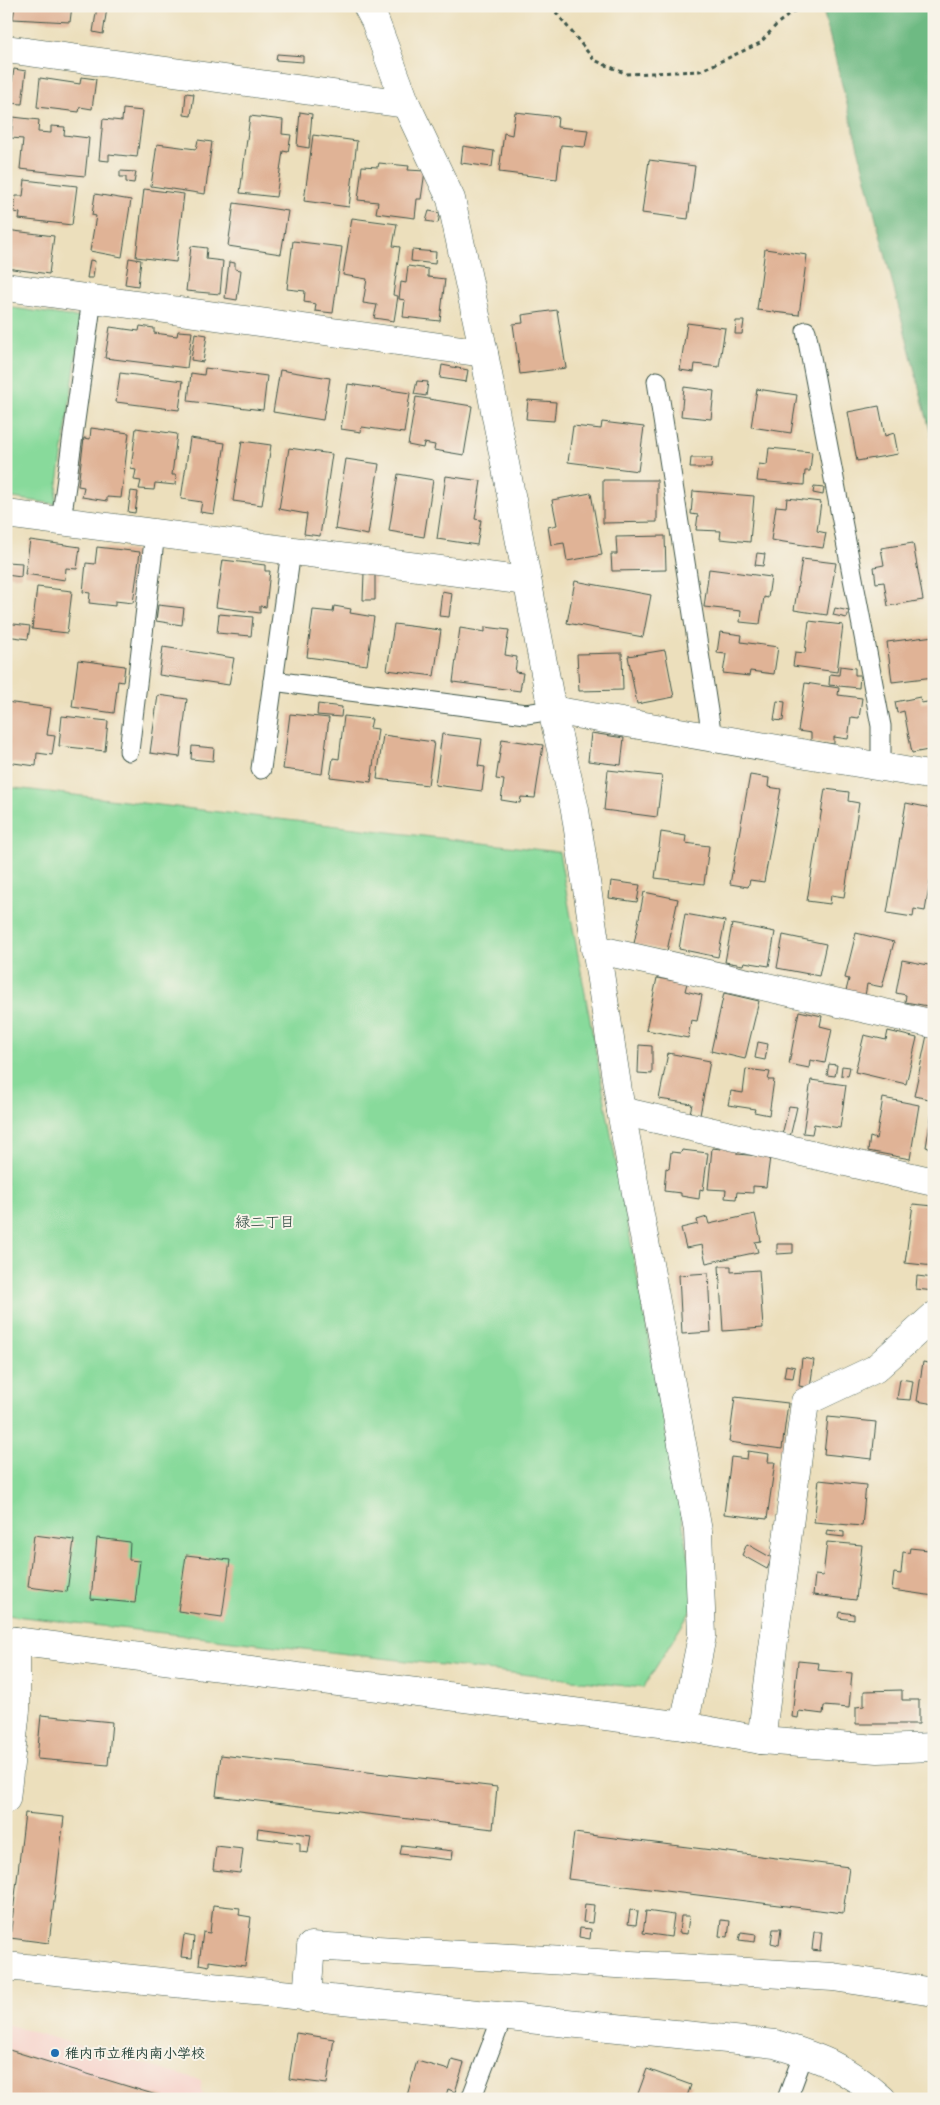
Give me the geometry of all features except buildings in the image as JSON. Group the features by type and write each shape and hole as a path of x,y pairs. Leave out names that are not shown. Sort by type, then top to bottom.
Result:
{"street":[{"path":"367,6 375,21 406,104 451,199 484,353 552,710 575,810 621,1111 698,1530 702,1636 684,1726"},
{"path":"6,50 406,104"},
{"path":"6,287 484,353"},
{"path":"6,514 527,581"},
{"path":"552,710 934,776"},
{"path":"595,949 934,1024"},
{"path":"621,1111 934,1182"},
{"path":"761,1740 805,1402 875,1369 934,1316"},
{"path":"6,1798 16,1710 11,1641 684,1726 761,1740 878,1749 934,1747"},
{"path":"307,1998 311,1946 834,1977 934,1992"},
{"path":"6,1966 502,2018 775,2044 836,2065 868,2086 882,2099"}],"lane":[{"path":"60,521 92,299"},
{"path":"806,331 880,726 881,767"},
{"path":"657,381 712,737"},
{"path":"129,751 155,533"},
{"path":"261,769 291,551"},
{"path":"273,681 526,714 552,710"},
{"path":"471,2099 502,2018"},
{"path":"787,2099 804,2053"}],"path":[{"path":"551,6 594,60 627,74 700,71 760,43 778,22 801,6"}],"shaded area":[{"name":"稚内市立稚内南小学校","path":"6,2024 201,2081 203,2099 6,2099"}],"green space":[{"path":"822,6 934,6 934,446"},
{"path":"6,307 82,318 55,504 6,497"},
{"path":"6,787 559,852 697,1601 643,1688 6,1615"}],"place":[{"name":"稚内市立稚内南小学校","path":"55,2053"}],"district":[{"name":"緑二丁目","path":"265,1222"}]}
